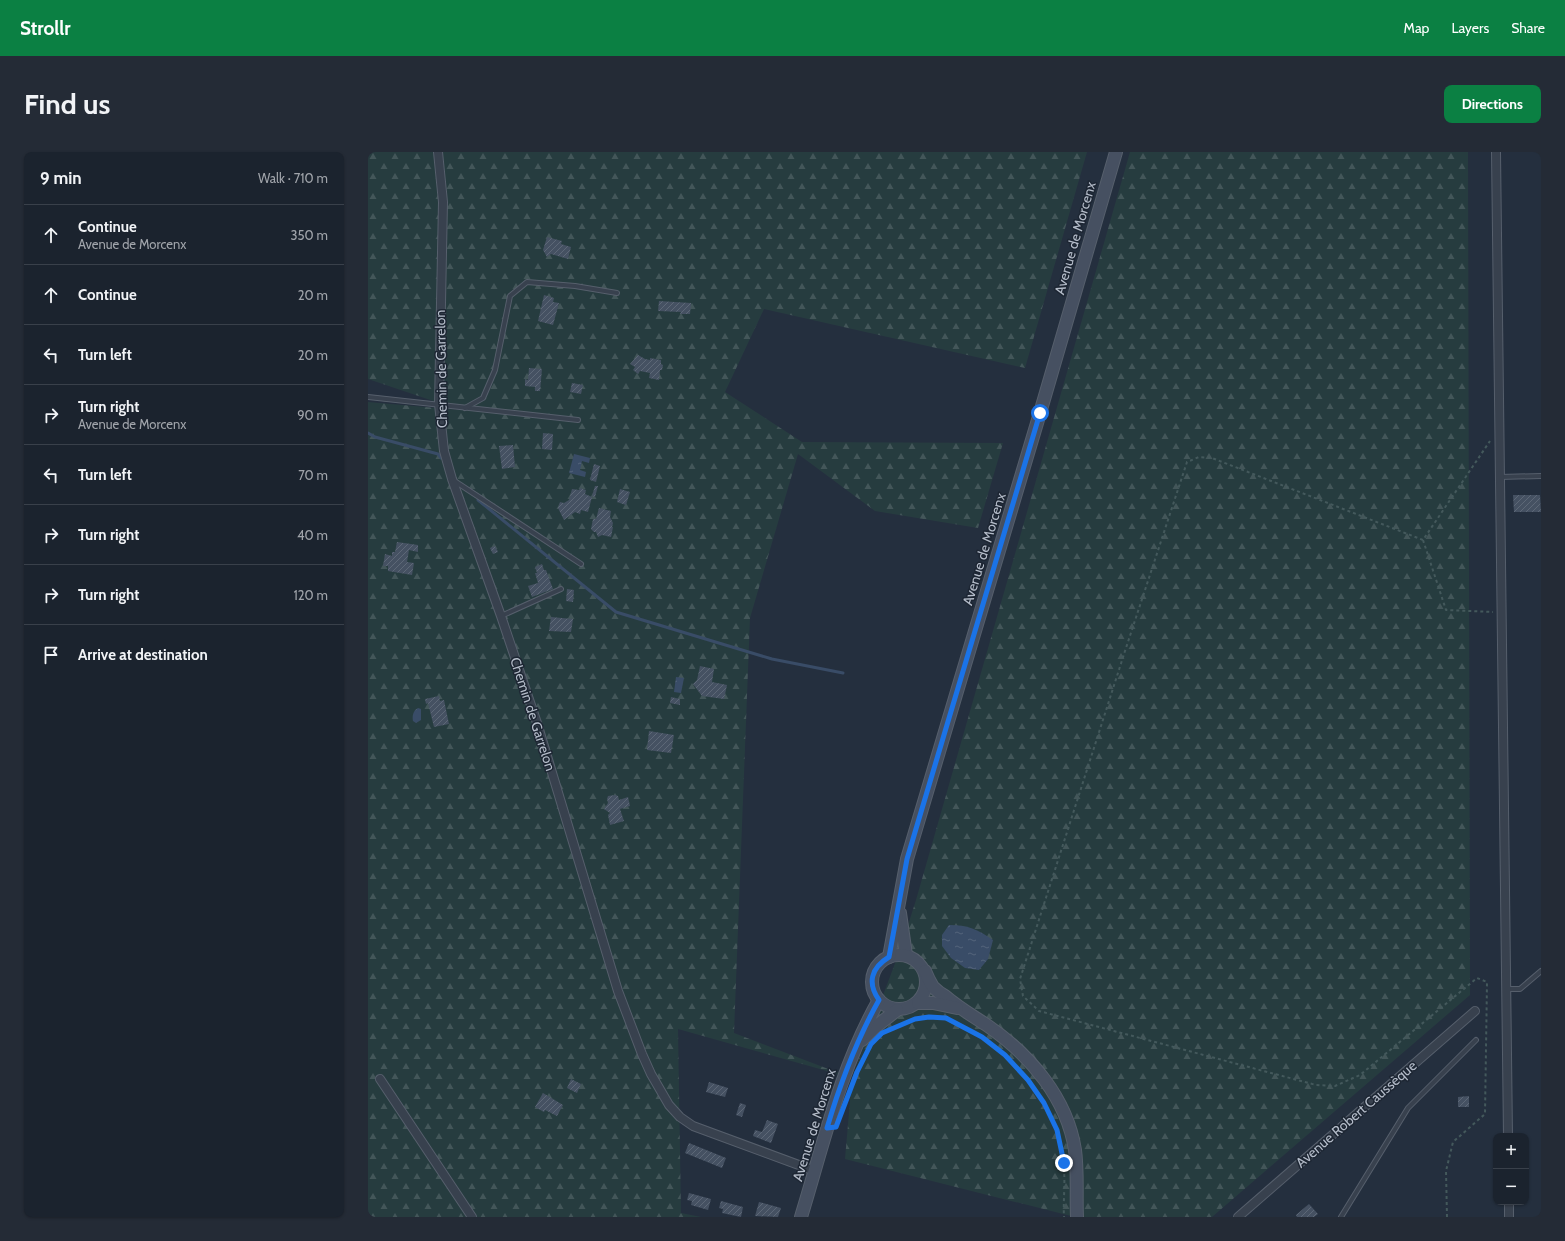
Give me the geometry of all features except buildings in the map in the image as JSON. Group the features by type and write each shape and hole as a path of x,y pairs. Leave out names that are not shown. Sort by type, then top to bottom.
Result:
{"main road":[{"name":"Avenue de Morcenx","path":"889,957 907,859 1038,421 1116,152"},
{"path":"898,902 906,955"},
{"path":"897,1010 884,1005 874,993 872,985 872,976 881,961 897,954 906,955 917,961 925,970 933,987 960,1009 980,1020 1017,1048 1033,1064 1048,1084 1059,1103 1070,1130 1075,1150 1077,1217"},
{"path":"858,1044 874,1028 897,1010 912,1007 918,1003 926,988 927,979 925,970"},
{"name":"Avenue de Morcenx","path":"801,1217 840,1085 865,1026 879,1000"},
{"path":"918,1003 933,1003 960,1009"}],"street":[{"name":"Chemin de Garrelon","path":"438,152 443,202 439,404 444,451 452,479 501,616 537,723 618,992 642,1054 654,1080 669,1105 680,1117 693,1126 815,1171"},
{"path":"1496,152 1508,1133"},
{"name":"Avenue Robert Caussèque","path":"1238,1217 1475,1011"},
{"path":"380,1079 472,1217"},
{"path":"1509,1205 1509,1217"}],"lane":[{"path":"465,408 483,398 495,370 510,296 527,282 575,286 617,293"},
{"path":"368,397 578,420"},
{"path":"1500,477 1541,476"},
{"path":"452,479 581,564"},
{"path":"501,616 561,589"},
{"path":"1507,989 1520,989 1541,970"},
{"path":"1341,1217 1408,1108 1476,1040"}],"path":[{"path":"1423,540 1499,427"},
{"path":"1423,540 1212,458 1199,457 1187,462 1020,979 1023,996 1039,1011 1316,1085 1335,1086 1360,1075 1477,978 1487,982 1485,1114 1453,1142 1446,1171 1447,1217"},
{"path":"1423,540 1446,610 1502,613"},
{"path":"892,1029 915,1019 929,1017 946,1018 978,1034 1000,1050"},
{"path":"1005,1055 1032,1086 1044,1103 1057,1130 1064,1163 1064,1217"}],"green space":[{"path":"368,152 1087,152 1025,368 764,309 725,392 802,442 1003,443 978,528 875,511 798,454 750,618 734,1033 852,1078 678,1029 681,1213 701,1217 368,1217 368,402 460,410 368,379"},
{"path":"1130,152 1468,152 1470,995 1212,1217 1075,1217 845,1159 852,1078 900,950 916,900"}],"water":[{"path":"574,454 590,458 589,463 582,461 580,470 586,472 585,477 569,473"},
{"path":"676,677 684,678 681,693 674,692"},
{"path":"418,708 421,709 421,720 416,723 413,721 413,715"},
{"path":"949,925 972,928 993,940 988,959 979,970 965,968 951,958 942,946 942,935"}],"waterway":[{"path":"368,433 375,437 438,454 441,458"},
{"path":"478,500 616,612 772,659 843,673"}],"route":[{"path":"1040,413 907,859 889,957 881,961 872,976 874,993 879,1000 865,1026 840,1085 827,1128 836,1127 857,1072 871,1044 882,1033 915,1019 929,1017 946,1018 982,1037 1005,1055 1028,1080 1044,1103 1057,1130 1064,1163"}]}
